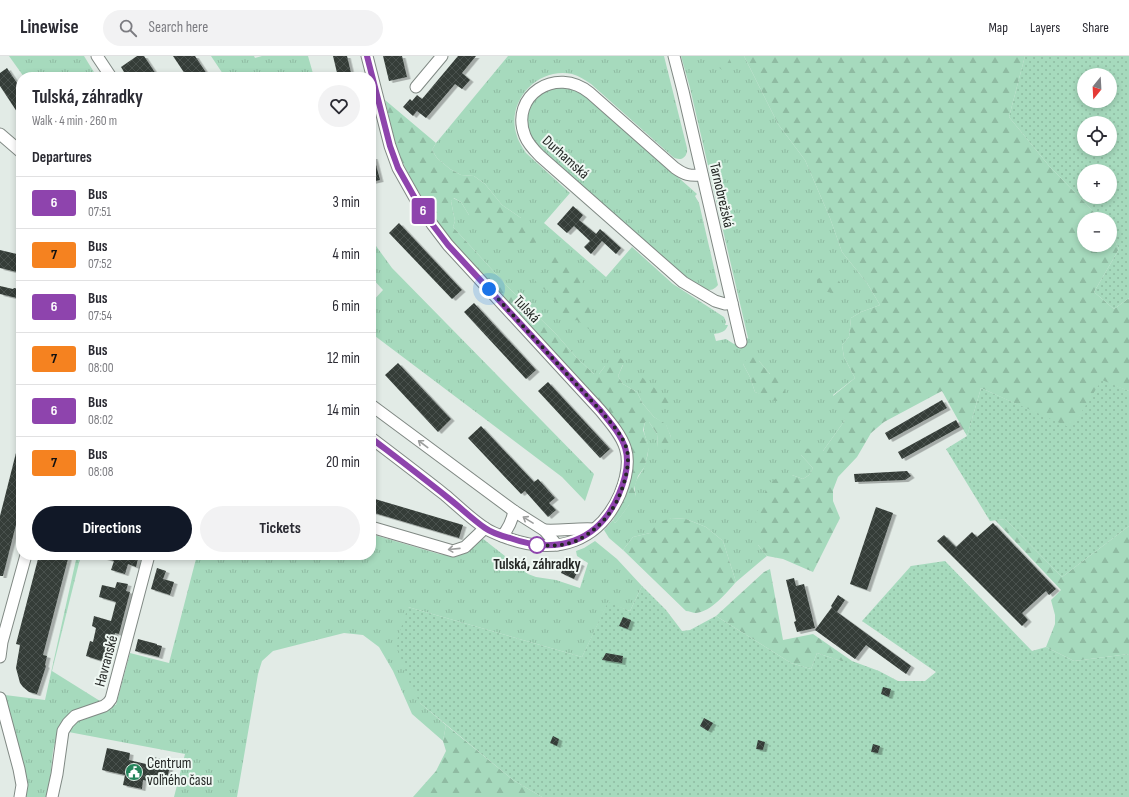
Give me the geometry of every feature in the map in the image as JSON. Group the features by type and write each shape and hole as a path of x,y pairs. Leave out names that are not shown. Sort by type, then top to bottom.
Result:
{"street":[{"path":"97,56 108,72"},
{"name":"Tulská","path":"367,56 371,72"},
{"path":"416,87 442,56"},
{"name":"Tarnobrežská","path":"674,56 741,342"},
{"name":"Durhamská","path":"702,175 692,176 684,174 675,168 590,93 578,85 564,82 550,83 537,90 524,108 522,123 525,137 540,156 683,282 715,301 725,304 732,303"},
{"name":"Tulská","path":"376,91 390,146 401,174 425,214 448,245 614,427 623,440 627,451 628,461 624,482 616,503 604,520 577,541 557,545 537,545 502,536 485,528 376,442"},
{"path":"0,134 16,148"},
{"path":"376,409 514,511 544,530 557,545"},
{"path":"502,536 508,528 514,511"},
{"path":"376,529 453,551 465,547 485,528"},
{"path":"544,530 554,531 583,528 594,529"},
{"path":"0,657 2,642 25,560"},
{"name":"Havranské","path":"52,797 63,731 75,716 104,706 111,699 148,560"},
{"path":"0,698 19,768 22,785 20,797"}],"green space":[{"path":"9,56 84,56 94,72 20,72"},
{"path":"211,56 254,56 255,58 262,56 308,56 313,72 222,72"},
{"path":"508,56 664,56 687,148 686,154 683,158 679,159 673,157 591,84 572,74 559,73 548,76 537,81 528,88 516,109 514,121 516,133 526,153 570,193 544,223 606,277 632,247 673,284 724,317 726,322 725,325 728,325 721,333 714,334 716,341 726,339 734,344 748,338 690,88 681,56 744,56 778,124 805,160 830,218 842,252 867,283 880,305 861,312 851,318 849,337 842,345 844,357 855,378 833,395 845,420 823,451 801,455 813,468 809,475 803,479 792,475 758,545 767,556 736,582 723,541 706,527 686,519 671,518 650,533 633,537 623,550 609,538 604,530 613,520 615,523 636,496 636,481 645,466 648,452 644,432 645,422 649,422 657,434 658,447 671,437 666,425 654,417 643,404 637,392 623,384 618,376 623,365 605,366 599,374 594,374 508,287 453,227 455,221 451,201 453,198 461,202 469,215 521,218 502,205 485,184 474,176 461,175 450,169 437,158 432,150 436,143","holes":["759,361 770,374 764,395 755,392 750,377 743,364"]},
{"path":"713,56 728,56 733,68 731,76 718,67"},
{"path":"744,56 1025,56 1009,117 1050,167 1077,195 1077,204 1086,204 1094,212 1077,212 1077,252 1117,252 1117,245 1119,249 1094,292 1114,309 1129,298 1129,391 1102,381 1071,429 981,388 967,436 942,391 884,422 871,433 857,457 838,477 833,490 833,501 840,518 813,572 783,559 767,556 758,545 755,518 768,484 780,476 792,475 803,479 809,475 813,468 801,455 804,448 823,451 845,420 833,405 833,396 855,378 844,357 842,345 849,337 851,318 861,312 880,305 867,283 842,252 830,218 805,160 778,124"},
{"path":"1025,56 1129,56 1129,298 1114,309 1094,292 1119,249 1117,245 1117,212 1094,212 1086,204 1117,204 1117,164 1077,164 1077,195 1050,167 1009,117"},
{"path":"562,86 582,92 697,194 695,196 699,203 718,285 715,288 712,290 703,289 675,269 534,142 528,130 527,116 532,102 541,92"},
{"path":"385,100 436,143 432,150 437,158 450,169 461,175 474,176 485,184 502,205 521,218 540,236 538,242 515,246 494,239 469,215 461,202 454,198 451,201 455,221 453,227 508,287 594,374 599,374 605,366 617,357 622,359 624,362 618,376 623,384 637,392 643,404 654,417 666,424 671,437 667,449 662,450 658,447 657,434 649,422 645,422 643,430 649,447 645,466 638,476 634,489 636,496 635,502 629,505 615,523 613,520 631,478 632,456 433,216 411,179 397,151"},
{"path":"376,246 392,268 594,474 585,501 562,477 376,337 376,298 383,290 376,282"},
{"path":"553,254 562,255 581,269 584,278 580,289 592,309 590,321 593,328 590,330 577,320 563,320 559,315 557,305 551,292 540,287 535,281 536,272 553,274 548,258"},
{"path":"826,276 834,278 840,282 842,287 837,294 823,291 817,286 817,279"},
{"path":"753,357 759,361 770,374 782,381 786,395 783,401 775,401 755,392 750,377 743,364 746,360"},
{"path":"637,373 670,401 671,407 668,408 663,403 653,404 646,400 641,392 635,374"},
{"path":"1102,380 1129,391 1129,526 1062,577 1005,519 990,521 946,449 967,436 981,388 1071,428"},
{"path":"671,518 686,519 706,527 723,541 736,582 718,601 702,612 696,613 686,611 623,550 633,537 650,533 657,523"},
{"path":"1005,519 1062,577 1129,526 1129,654 1074,661 1046,647 1055,624 1055,615 1051,600 1061,590 995,520"},
{"path":"376,535 439,554 452,556 482,538 528,574 536,577 556,580 580,588 588,563 577,556 576,551 595,541 617,559 642,586 630,611 608,603 582,657 408,607 420,703 446,725 443,741 412,714 393,671 379,647 363,635 344,633 273,651 262,661 258,674 237,797 174,797 185,754 58,730 53,751 50,780 46,797 25,797 27,782 5,695 45,700 76,560 80,560 52,671 100,701 116,705 130,653 169,663 196,560 376,560"},
{"path":"945,561 1032,651 1046,647 1074,661 1129,654 1129,797 542,797 513,780 420,703 409,682 396,643 408,607 582,657 608,602 630,611 642,586 666,610 682,631 690,630 716,616 791,663 811,669 817,653 841,661 852,661 879,671 898,681 925,681 936,672 862,621 911,566"},
{"path":"770,569 783,640 813,634 852,661 841,661 817,653 811,669 791,663 716,616 764,572"},
{"path":"446,725 513,780 542,797 413,797 436,771 446,751 443,741"}],"building":[{"path":"137,56 144,56 155,72 124,72 121,67"},
{"path":"173,56 195,56 206,72 184,72"},
{"path":"333,56 347,56 351,72 337,72"},
{"path":"383,56 402,56 407,77 389,81"},
{"path":"458,56 476,56 462,73 470,80 462,89 455,84 426,118 417,111 413,116 403,107 410,99 412,101 417,95 422,99"},
{"path":"7,68 16,82 16,110 0,86 0,73"},
{"path":"376,165 380,180 376,181"},
{"path":"573,206 583,215 579,220 596,234 600,229 621,248 616,254 602,241 591,254 584,247 590,241 574,226 567,233 557,224"},
{"path":"399,223 462,290 452,299 389,233"},
{"path":"0,250 16,254 16,272 0,268"},
{"path":"0,286 16,288 16,298 0,294"},
{"path":"474,303 536,370 526,379 464,312"},
{"path":"398,363 451,419 438,432 385,375"},
{"path":"548,382 610,449 600,458 538,391"},
{"path":"942,400 947,408 889,440 885,433"},
{"path":"956,420 960,427 902,459 898,452"},
{"path":"481,426 534,482 538,479 555,498 549,503 556,510 548,517 525,491 521,494 468,438"},
{"path":"16,453 16,525 3,576 0,576 0,516"},
{"path":"907,471 911,476 905,480 855,482 854,474"},
{"path":"376,499 463,525 459,538 376,513"},
{"path":"876,507 893,513 867,590 850,584"},
{"path":"993,523 1056,589 1049,595 1046,591 1022,613 1028,620 1022,626 937,541 944,535 956,547 972,532 977,537"},
{"path":"568,558 581,564 574,579 561,573"},
{"path":"38,560 68,560 43,655 47,656 46,666 37,694 29,692 20,683 16,668 20,645 16,644"},
{"path":"110,560 138,560 136,567 128,564 125,574 111,570 114,561"},
{"path":"157,568 166,571 163,579 174,582 170,595 151,589"},
{"path":"794,578 796,586 804,584 815,628 797,632 794,622 796,621 786,580"},
{"path":"117,582 128,584 126,591 130,592 119,634 115,633 105,662 86,656 90,641 93,642 96,628 92,626 94,616 111,621 116,602 99,597 102,585 115,588"},
{"path":"838,595 845,600 837,612 911,666 906,674 866,645 855,659 815,630 832,607 831,606"},
{"path":"623,617 631,620 628,629 619,626"},
{"path":"138,639 162,646 159,657 135,651"},
{"path":"606,653 623,656 622,663 602,660"},
{"path":"883,687 891,689 889,697 881,694"},
{"path":"704,718 713,723 708,731 700,726"},
{"path":"553,736 559,739 557,746 550,743"},
{"path":"758,740 765,742 763,750 756,749"},
{"path":"873,744 880,746 878,753 871,752"},
{"path":"107,748 130,753 129,760 146,764 148,756 171,761 166,784 143,780 142,789 123,785 125,775 102,770"}],"bus line":[{"name":"6","path":"367,56 371,72"},
{"name":"6","path":"376,91 390,146 401,174 432,224 448,245 600,410 623,440 627,451 628,461 624,482 616,503 604,520 577,541 567,544 537,545 502,536 485,528 376,442"}],"place":[{"name":"Tulská, záhradky","path":"537,545"},
{"name":"Centrum voľného času","path":"134,772"}],"route":[{"path":"489,289 600,410 623,440 627,451 628,461 624,482 616,503 604,520 577,541 567,544 537,545"}]}
